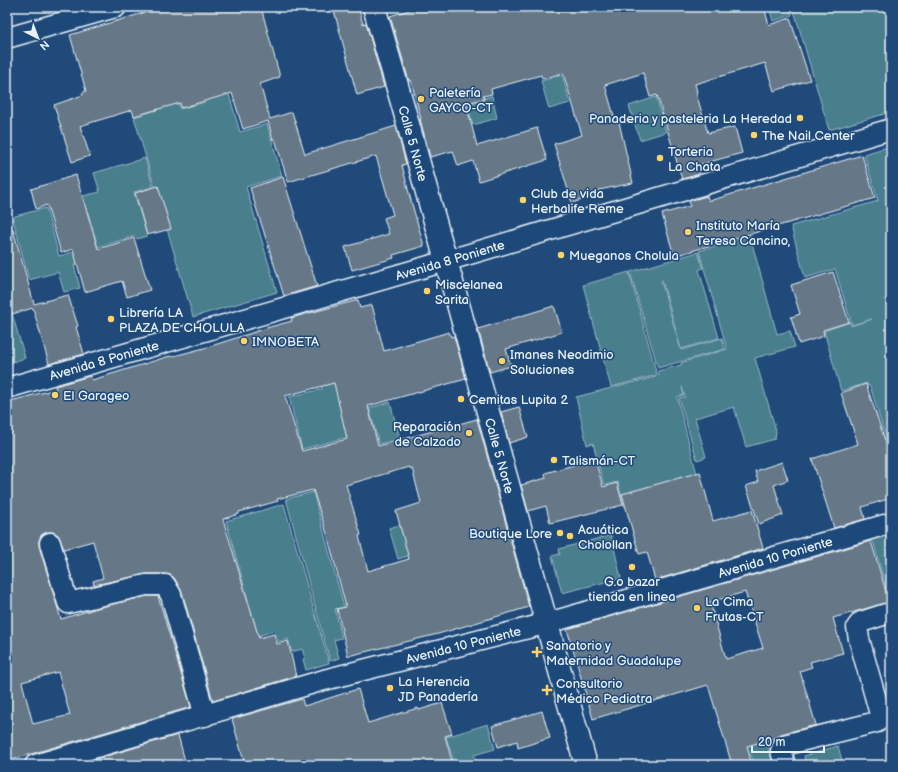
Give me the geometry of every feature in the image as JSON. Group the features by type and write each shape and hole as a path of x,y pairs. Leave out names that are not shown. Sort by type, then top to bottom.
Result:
{"street":[{"path":"7,38 116,7"},
{"name":"Calle 5 Norte","path":"374,7 548,623 586,765"},
{"name":"Avenida 8 Poniente","path":"7,388 446,261 891,129"},
{"name":"Avenida 10 Poniente","path":"35,765 324,680 548,623 891,523"},
{"path":"50,544 68,603 146,584 165,585 171,595 205,716"},
{"path":"785,765 781,751 784,745 877,722 880,714 857,627 860,622 886,614"}],"shaded area":[{"path":"769,7 789,7 792,15 773,21"},
{"path":"793,7 891,7 891,112 829,130"},
{"path":"562,75 570,103 549,109 541,81"},
{"path":"224,77 240,132 267,124 282,176 246,187 277,292 193,317 134,117 157,110 152,90 173,84 180,109 205,102 200,84"},
{"path":"492,96 497,118 473,125 467,104 484,100 484,98"},
{"path":"656,97 666,132 640,140 629,106"},
{"path":"891,146 891,454 888,455 881,433 884,432 870,386 868,386 867,383 841,391 824,331 850,322 851,326 872,319 852,325 835,269 805,278 791,226 878,201 864,154"},
{"path":"145,158 153,187 134,192 147,236 137,239 135,236 98,247 83,196 100,192 94,173"},
{"path":"46,208 59,256 96,246 94,259 74,265 80,288 64,292 58,272 29,280 13,219 15,216"},
{"path":"750,236 777,334 790,331 795,347 755,358 776,431 775,439 746,447 734,407 695,418 706,457 697,460 679,398 685,397 682,387 684,395 677,397 697,474 644,501 624,506 618,482 604,485 593,443 587,445 576,397 659,376 658,371 681,365 681,363 727,349 699,251"},
{"path":"698,252 703,268 699,270 719,338 681,349 662,280 661,281 681,350 722,338 725,349 658,368 630,272"},
{"path":"629,272 657,375 611,387 583,285"},
{"path":"7,296 25,358 7,364"},
{"path":"322,332 348,437 302,449 289,397 322,389 309,335"},
{"path":"390,402 400,439 379,444 369,408"},
{"path":"313,492 344,607 335,609 342,638 334,640 339,658 330,661 286,499"},
{"path":"284,504 329,663 306,670 303,659 305,658 302,649 292,652 288,639 278,642 274,631 258,636 226,521"},
{"path":"407,523 456,541 398,559 389,528"},
{"path":"891,532 891,601 890,602 872,537"},
{"path":"611,535 621,578 562,593 552,556 560,554 559,549"},
{"path":"488,724 495,749 474,755 477,765 455,765 446,737"},
{"path":"766,738 774,765 755,765 751,755 731,760 728,750"},
{"path":"838,746 842,765 806,765 804,756"}],"building":[{"path":"163,7 261,7 280,77 260,84 270,119 292,112 305,154 396,126 406,164 402,165 424,246 393,255 394,258 352,270 345,247 389,234 384,218 393,215 376,156 288,182 268,121 243,129 232,93 181,108 180,103 134,116 132,110 80,126 90,156 72,162 54,105 83,95 82,93 86,91 70,35"},
{"path":"333,7 358,7 363,24 366,23 384,87 357,95"},
{"path":"419,7 764,7 769,25 790,18 810,80 774,91 765,63 695,84 696,93 708,133 735,127 742,153 698,165 700,174 682,179 657,95 650,97 643,73 605,85 616,123 619,122 633,183 599,190 600,194 572,203 554,144 582,135 563,73 542,79 541,75 491,89 492,94 483,96 484,99 466,103 477,146 537,128 547,160 479,181 473,161 458,166 453,151 430,157 411,80 409,81 390,16"},
{"path":"862,155 875,198 674,256 662,214 690,206 689,201 707,196 709,201"},
{"path":"76,175 98,249 134,238 150,290 127,297 122,281 85,292 73,249 61,253 47,205 36,209 31,189"},
{"path":"283,177 317,286 284,296 250,188"},
{"path":"158,186 171,229 147,235 135,193"},
{"path":"7,229 13,229 34,304 68,295 78,326 76,327 84,354 49,364 33,308 12,314 7,296"},
{"path":"833,272 849,322 823,330 824,336 799,344 791,317 800,314 791,285"},
{"path":"358,300 360,308 372,305 384,351 449,332 451,337 454,336 466,379 368,406 378,446 477,419 529,607 438,634 348,656 337,609 346,607 327,534 313,490 277,499 278,501 239,512 239,514 223,519 259,638 274,634 277,644 288,641 296,676 213,701 182,592 175,579 171,575 146,574 94,585 93,581 103,578 93,541 64,549 58,535 53,532 47,532 41,535 39,546 61,619 101,607 147,596 158,596 191,707 7,761 7,402 56,389 55,386 90,376 92,380 170,356 208,347 292,321 291,318","holes":["334,383 347,439 302,451 285,396","409,467 410,469 412,468 421,503 396,511 409,559 368,571 359,536 361,535 346,485","58,672 70,715 33,724 22,682"]},
{"path":"554,306 562,332 506,349 511,366 490,372 478,329"},
{"path":"866,384 891,458 891,498 862,507 865,519 834,528 812,459 858,444 841,393"},
{"path":"519,407 528,437 509,443 501,412"},
{"path":"595,459 603,487 617,483 623,505 550,523 546,506 528,511 521,485 546,478 545,473"},
{"path":"782,462 788,480 774,485 783,515 759,524 746,486 758,482 755,471"},
{"path":"700,472 713,521 752,510 763,548 655,580 647,552 639,554 622,494"},
{"path":"871,541 889,602 833,618 843,653 810,662 812,667 800,671 816,725 781,734 775,738 747,746 752,765 732,765 708,685 593,719 567,629","holes":["745,592 763,648 726,659 710,602"]},
{"path":"358,689 368,723 418,708 419,710 442,703 452,734 445,736 453,765 245,765 232,719 302,699 304,706"},
{"path":"542,711 550,738 518,748 517,741 498,747 492,726"},
{"path":"178,735 186,765 76,765"}],"place":[{"name":"Paletería GAYCO-CT","path":"421,99"},
{"name":"Panaderia y pasteleria La Heredad","path":"800,118"},
{"name":"The Nail Center","path":"754,135"},
{"name":"Torteria La Chata","path":"660,158"},
{"name":"Club de vida Herbalife Reme","path":"523,200"},
{"name":"Instituto María Teresa Cancino,","path":"688,232"},
{"name":"Mueganos Cholula","path":"561,255"},
{"name":"Miscelanea Sarita","path":"427,291"},
{"name":"Librería LA PLAZA DE CHOLULA","path":"111,319"},
{"name":"IMNOBETA","path":"244,341"},
{"name":"Imanes Neodimio Soluciones","path":"502,361"},
{"name":"El Garageo","path":"55,395"},
{"name":"Cemitas Lupita 2","path":"461,399"},
{"name":"Reparación de Calzado","path":"469,433"},
{"name":"Talismán-CT","path":"554,460"},
{"name":"Boutique Lore","path":"560,533"},
{"name":"Acuática Cholollan","path":"570,536"},
{"name":"G.o bazar tienda en linea","path":"632,567"},
{"name":"La Cima Frutas-CT","path":"697,608"},
{"name":"Sanatorio y Maternidad Guadalupe","path":"537,652"},
{"name":"La Herencia JD Panadería","path":"390,688"},
{"name":"Consultorio Médico Pediatra","path":"547,690"}]}
